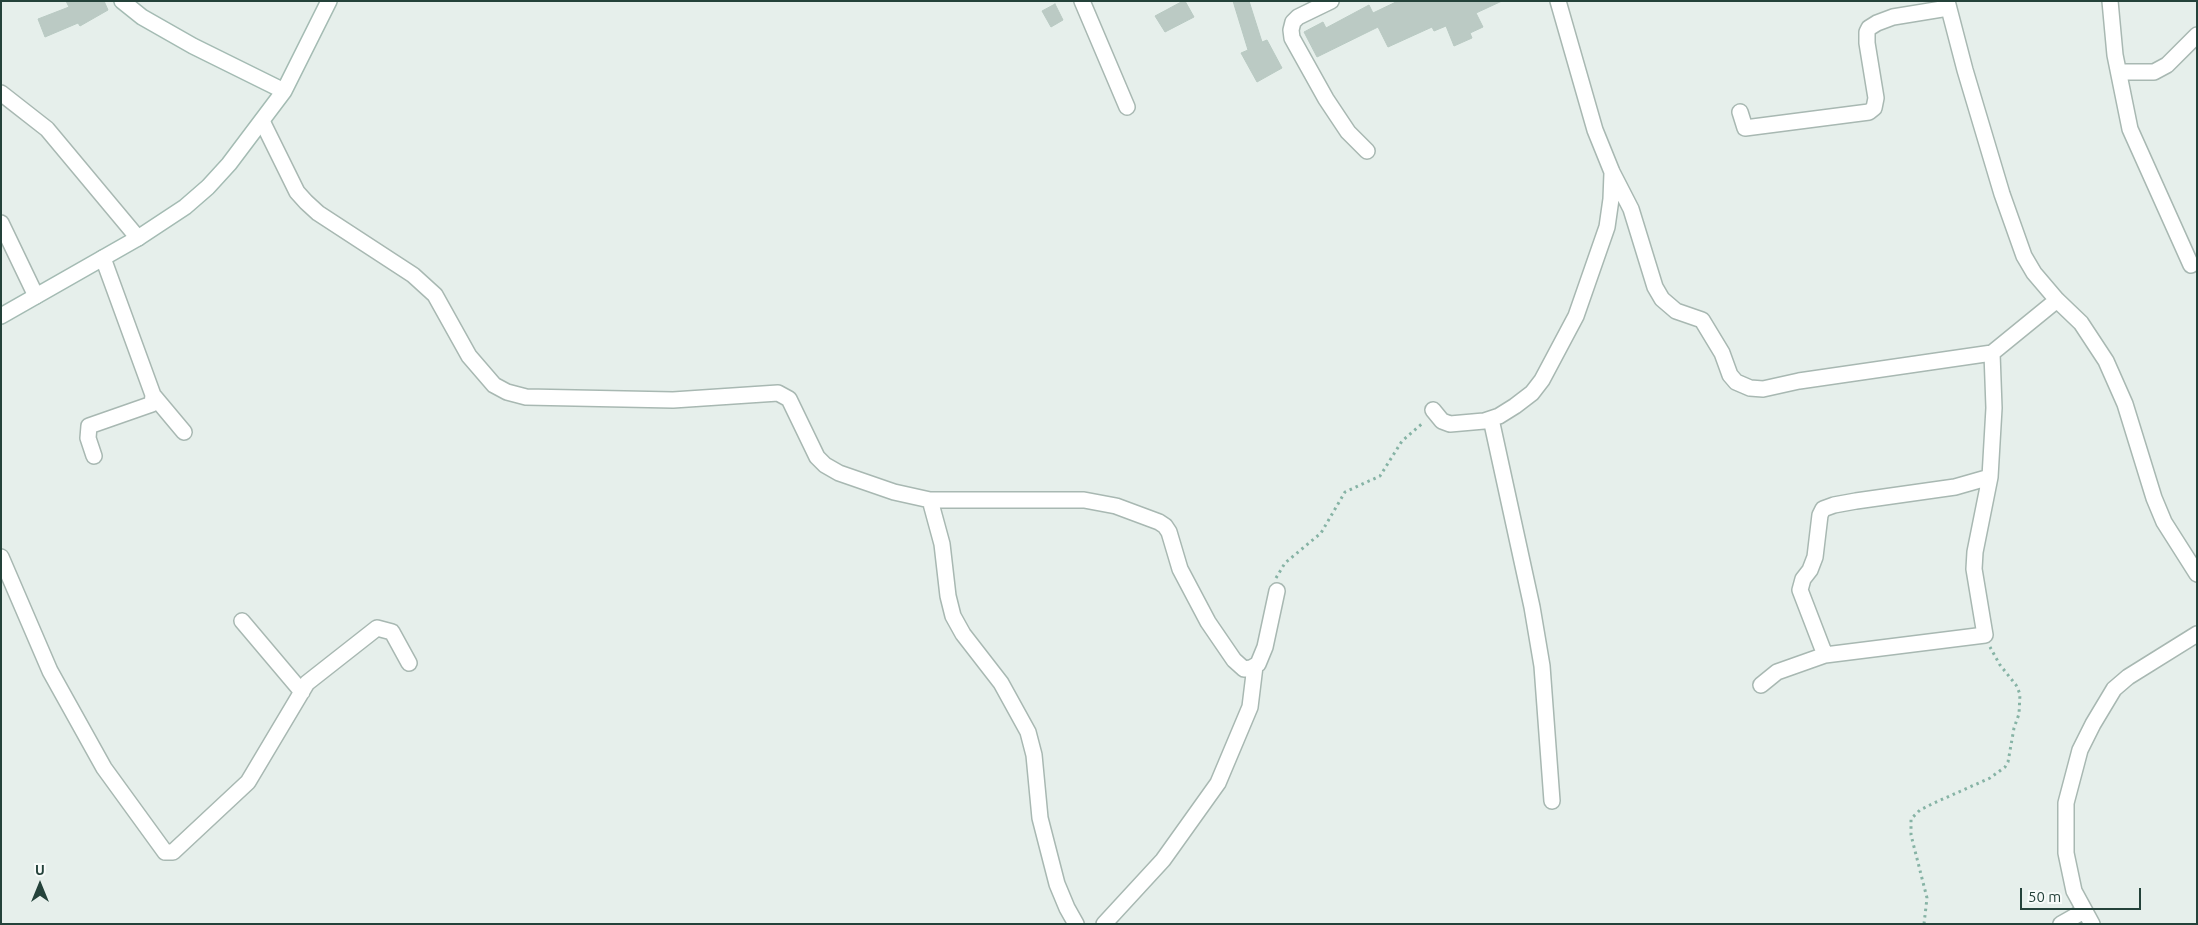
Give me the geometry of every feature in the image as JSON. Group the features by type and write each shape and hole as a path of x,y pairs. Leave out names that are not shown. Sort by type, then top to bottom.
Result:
{"street":[{"path":"122,1 142,17 193,46 284,91"},
{"path":"1,316 138,238 185,207 208,187 229,164 284,91 329,1"},
{"path":"1082,1 1128,107"},
{"path":"1331,1 1298,17 1293,22 1292,38 1331,107 1348,132 1367,151"},
{"path":"1558,1 1595,130 1612,172 1631,209 1655,287 1662,299 1676,311 1702,320 1718,346 1730,375 1742,385 1763,389 1799,381 1992,353 2057,300"},
{"path":"2110,1 2115,55 2120,72 2130,129 2191,265"},
{"path":"1740,112 1746,128 1869,112 1874,108 1876,98 1866,43 1867,32 1877,22 1948,5 1965,70 2014,231 2034,273 2081,324 2106,361 2125,404 2154,498 2164,522 2197,574"},
{"path":"2120,72 2154,72 2167,65 2197,35"},
{"path":"1,93 47,129 138,238"},
{"path":"262,121 297,192 318,213 413,275 434,295 469,356 494,385 507,392 526,397 691,400 754,393 778,393 789,399 817,458 825,465 839,473 894,492 930,500 1084,500 1116,506 1162,524 1168,532 1180,569 1216,635 1241,667 1248,669 1255,666"},
{"path":"1433,410 1442,421 1450,424 1466,424 1491,419 1515,406 1532,393 1555,359 1576,316 1607,227 1612,172"},
{"path":"1,223 36,296"},
{"path":"103,258 153,395 184,432"},
{"path":"1761,685 1777,672 1825,655 1985,635 1974,569 1975,552 1990,477 1994,408 1992,353"},
{"path":"94,456 88,438 89,426 152,404 153,395"},
{"path":"1491,419 1532,607 1542,666 1552,801"},
{"path":"1825,655 1800,590 1803,579 1810,570 1815,557 1820,515 1823,509 1856,500 1955,487 1990,477"},
{"path":"930,500 942,544 948,596 953,616 963,634 1001,683 1028,732 1034,755 1040,818 1057,884 1076,924"},
{"path":"1,557 50,671 104,768 165,852 173,852 248,782 307,683 377,628 392,632 409,663"},
{"path":"1104,924 1164,860 1218,783 1250,707 1255,666 1264,647 1276,591"},
{"path":"242,621 302,692"},
{"path":"2061,924 2088,918 2074,891 2070,876 2064,823 2066,802 2080,750 2114,689 2128,677 2197,634"}],"path":[{"path":"1276,591 1275,581 1282,566 1321,533 1345,492 1380,476 1402,440 1425,421 1433,410"},
{"path":"1924,924 1927,898 1911,835 1910,819 1920,810 1990,778 2005,767 2008,762 2014,728 2019,714 2021,702 2018,689 2000,665 1985,635"}],"building":[{"path":"66,1 104,1 108,10 80,26 78,23 45,37 38,19 69,7"},
{"path":"1185,1 1194,17 1165,32 1155,16"},
{"path":"1233,1 1249,1 1262,42 1267,40 1282,68 1257,82 1241,53 1248,50"},
{"path":"1398,1 1502,1 1476,13 1483,27 1470,33 1472,38 1454,46 1446,26 1434,31 1432,27 1388,47 1378,27 1317,57 1304,32 1323,22 1326,28 1369,5 1373,13"},
{"path":"1055,4 1063,20 1051,27 1042,11"}]}
